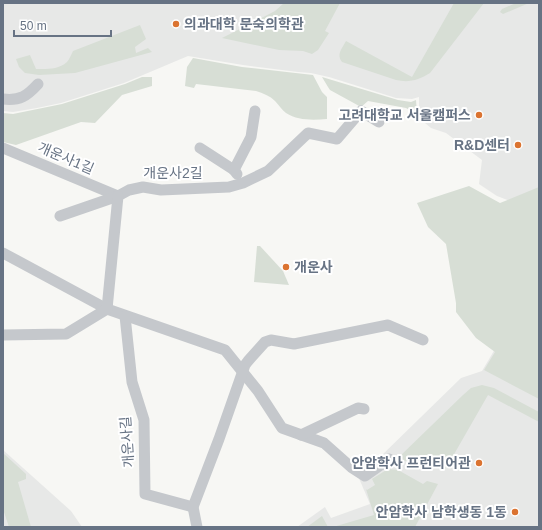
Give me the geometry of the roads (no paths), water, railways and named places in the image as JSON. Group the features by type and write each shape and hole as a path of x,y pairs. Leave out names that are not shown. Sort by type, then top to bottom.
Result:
{"street":[{"path":"3,99 18,99 30,92 38,84"},
{"path":"234,170 252,137 255,110"},
{"name":"개운사2길","path":"60,216 118,196 129,190 143,187 161,190 229,187 243,183 268,171 308,133 337,139 361,110 379,122"},
{"name":"개운사2길","path":"200,148 234,170 243,183"},
{"name":"개운사1길","path":"4,152 118,196"},
{"path":"107,309 118,196"},
{"path":"3,253 107,309 225,350 258,391 282,428 324,443 351,467 364,476 389,459"},
{"path":"3,335 66,334 107,309"},
{"name":"개운사길","path":"126,316 132,382 144,420 145,494 193,507"},
{"path":"196,527 193,507 243,372 248,361 265,342 271,340 294,344 388,325 423,340"},
{"path":"301,435 358,408 364,409"}],"place":[{"name":"의과대학 문숙의학관","path":"176,24"},
{"name":"고려대학교 서울캠퍼스","path":"479,115"},
{"name":"R&D센터","path":"518,145"},
{"name":"개운사","path":"286,267"},
{"name":"안암학사 프런티어관","path":"479,463"},
{"name":"안암학사 남학생동 1동","path":"515,512"}]}
